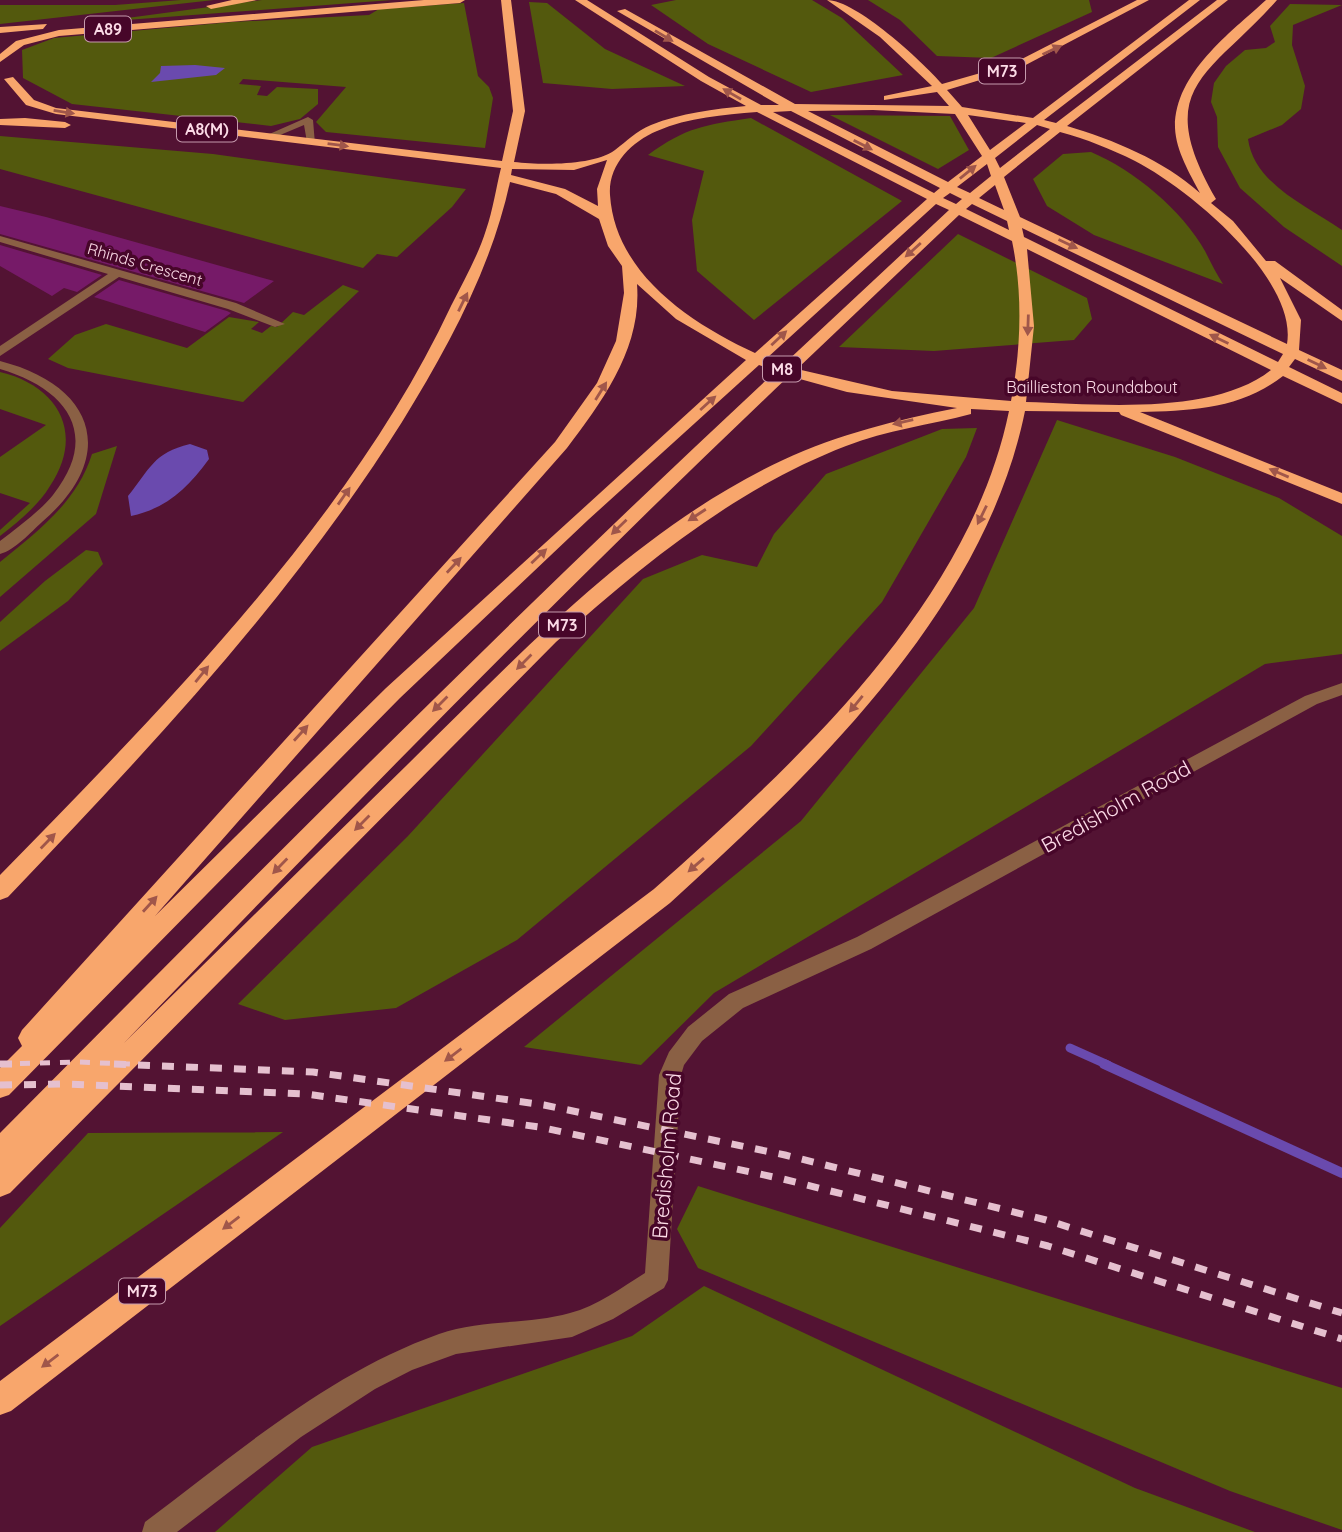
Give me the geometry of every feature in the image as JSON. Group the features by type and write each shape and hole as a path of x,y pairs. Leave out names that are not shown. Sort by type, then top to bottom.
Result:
{"highway":[{"path":"194,8 252,0"},
{"name":"A89","path":"0,58 20,43 59,33 460,0"},
{"path":"0,890 195,683 276,585 381,443 434,358 489,242 505,198 513,158 521,75 506,0"},
{"path":"580,0 705,79 816,140 1342,399"},
{"path":"606,0 722,71 931,180 1342,376"},
{"name":"M73","path":"0,1401 662,896 751,817 828,738 890,662 945,584 992,495 1008,452 1024,372 1028,324 1025,265 1013,209 994,164 956,107 915,60 832,0"},
{"name":"M73","path":"871,104 973,81 1005,70 1053,50 1144,0"},
{"path":"0,1073 403,684 582,516 931,202 1073,90 1195,0"},
{"name":"M73","path":"1,1151 539,604 961,206 1097,96 1223,0"},
{"path":"1219,215 1194,171 1181,128 1185,96 1213,55 1272,0"},
{"name":"A89","path":"0,30 167,12"},
{"path":"0,58 9,79 1,94"},
{"name":"A8(M)","path":"9,79 24,100 44,108 417,155 532,168 558,168 616,154"},
{"name":"Baillieston Roundabout","path":"871,104 978,112 1071,130 1114,145 1158,166 1185,184 1219,215 1255,253 1274,279 1293,317 1296,344 1283,367 1261,385 1223,399 1171,405 1112,407 976,404 849,389 787,371 744,354 691,322 658,298 629,266 613,242 604,217 602,197 606,173 616,154 657,126 684,118 742,112 871,104"},
{"name":"A8(M)","path":"0,122 39,122 549,185 583,201 604,217"},
{"name":"M8","path":"1255,253 1342,317"},
{"path":"0,1086 115,960 351,677 533,480 575,427 599,395 626,337 632,300 629,266"},
{"name":"M73","path":"0,1183 549,637 626,568 683,524 738,489 808,453 856,435 925,417 1043,405"},
{"name":"M8","path":"1112,407 1342,499"}],"street":[{"path":"270,136 309,120 312,142"},
{"name":"Rhinds Crescent","path":"1,239 119,272 279,324"},
{"path":"0,352 119,272"},
{"path":"0,365 35,375 64,393 76,408 82,426 81,448 75,470 63,492 0,549"},
{"name":"Bredisholm Road","path":"155,1532 269,1447 383,1371 441,1346 571,1325 611,1308 656,1279 670,1075 676,1059 695,1034 736,1001 864,943 1311,700 1342,689"}],"green space":[{"path":"214,0 0,24 0,5 115,5"},
{"path":"262,0 392,0 126,20 127,18"},
{"path":"676,0 812,0 842,18 903,75 811,92 708,44 651,5"},
{"path":"868,0 1089,0 1092,12 991,58 937,56 900,20"},
{"path":"529,2 547,3 605,49 685,86 612,89 543,83"},
{"path":"464,3 478,76 489,87 493,98 485,148 326,132 316,122 346,87 243,79 239,84 261,86 257,95 267,96 277,87 318,89 318,104 300,119 271,126 72,104 23,78 22,50 54,38 232,22 369,15 379,9"},
{"path":"1290,4 1342,5 1293,25 1292,45 1305,86 1301,109 1282,125 1248,139 1252,155 1271,181 1298,203 1342,230 1342,266 1284,227 1240,188 1218,147 1217,117 1211,102 1214,83 1226,66 1245,50 1266,48 1275,42 1270,26"},
{"path":"830,115 950,116 969,150 938,169"},
{"path":"751,118 902,201 754,320 697,271 692,220 704,171 648,155 674,138 696,129"},
{"path":"0,136 213,154 466,189 452,207 397,257 377,254 363,268 0,169"},
{"path":"1091,152 1124,169 1170,206 1195,236 1223,284 1094,235 1047,206 1033,179 1063,154"},
{"path":"958,234 1087,298 1092,319 1074,340 934,351 839,347"},
{"path":"343,285 359,291 243,402 68,368 48,359 75,335 106,324 187,348 229,317 259,322 251,329 262,333 271,326 277,327 293,312 304,315"},
{"path":"0,372 38,388 51,401 60,415 65,431 65,448 60,467 40,500 0,536 0,530 30,503 0,493 0,457 46,425 0,409"},
{"path":"1057,420 1175,457 1279,498 1342,536 1342,654 1265,664 714,993 641,1065 524,1047 801,821 974,608"},
{"path":"977,428 966,457 882,602 751,746 517,940 396,1008 285,1020 238,1004 408,836 643,579 702,555 757,567 774,534 826,474 942,429"},
{"path":"117,446 96,514 0,597 0,562 55,514 77,487 92,454"},
{"path":"86,550 98,552 103,564 68,601 0,651 0,622 45,581"},
{"path":"283,1132 0,1326 0,1228 88,1133"},
{"path":"698,1186 1342,1388 1342,1530 1230,1491 698,1268 677,1229"},
{"path":"704,1286 1135,1488 1255,1532 215,1532 312,1447 632,1336"}],"shaded area":[{"path":"161,66 225,68 216,75 151,82 160,73"},
{"path":"190,444 207,450 209,459 201,470 166,502 131,516 128,496 148,470 168,452"}],"building":[{"path":"0,206 274,281 244,303 0,234"},
{"path":"0,245 102,275 77,292 64,288 52,296 0,266"},
{"path":"119,280 231,313 205,332 94,297"}],"waterway":[{"path":"1070,1048 1108,1065"},
{"path":"1104,1064 1342,1173"}],"railway":[{"path":"16,1064 0,1064 77,1062 155,1065"},
{"path":"114,1064 313,1072 544,1105 785,1155 1046,1220 1342,1313"},
{"path":"0,1085 67,1084 306,1094 539,1127 783,1179 1048,1246 1342,1339"}]}
